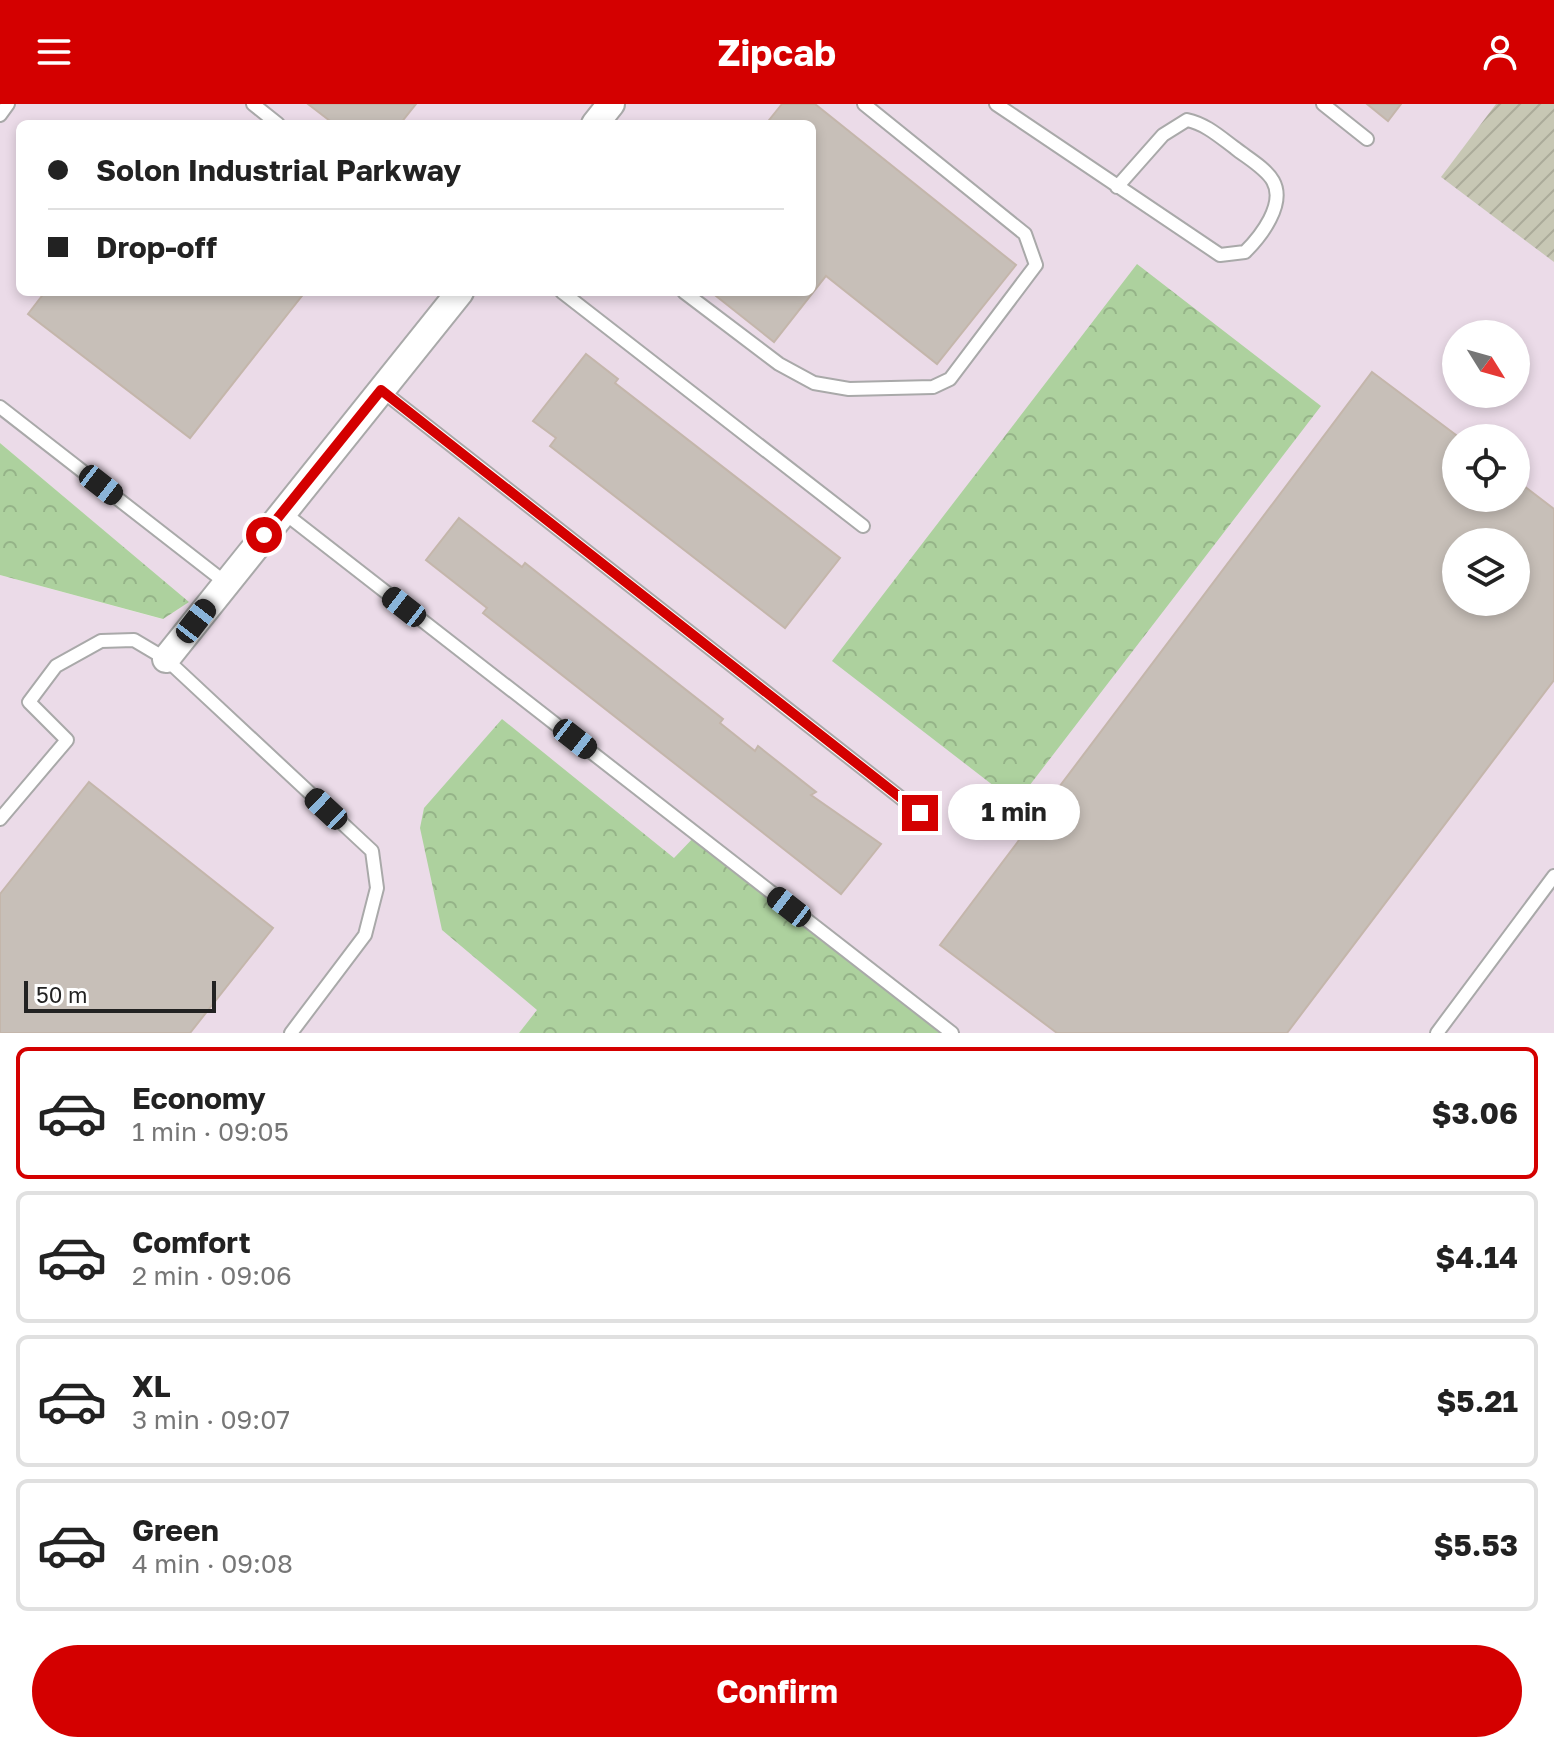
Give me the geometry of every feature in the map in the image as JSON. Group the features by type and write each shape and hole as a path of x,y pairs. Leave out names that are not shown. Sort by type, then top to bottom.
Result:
{"street":[{"path":"598,120 611,104"},
{"path":"166,659 457,296"}],"lane":[{"path":"0,115 8,104"},
{"path":"253,104 273,120"},
{"path":"689,296 779,364 814,383 849,389 933,387 950,379 1023,287 1036,265 1032,248 1025,234 864,104"},
{"path":"996,104 1117,187 1220,255 1245,252 1256,241 1276,201 1274,181 1263,170 1201,123 1187,120 1163,135 1117,187"},
{"path":"1323,104 1367,139"},
{"path":"567,296 863,526"},
{"path":"381,390 920,813"},
{"path":"0,407 226,583"},
{"path":"283,512 952,1033"},
{"path":"0,819 67,740 29,702 56,666 101,641 134,640 166,659 372,851 377,888 365,935 291,1033"},
{"path":"1437,1033 1554,876"}],"shaded area":[{"path":"0,104 1554,104 1554,1033 952,1033 538,1010 519,1033 0,1033 0,575 162,619 188,602 0,443"},
{"path":"1496,104 1554,104 1554,262 1441,177"}],"green space":[{"path":"1137,264 1321,406 1016,803 832,661"},
{"path":"0,443 189,602 163,619 0,575"},
{"path":"502,719 674,858 697,834 952,1033 519,1033 537,1010 442,930 420,828 424,808"}],"building":[{"path":"308,104 416,104 403,120 329,120"},
{"path":"782,104 815,104 1016,265 937,364 826,276 816,289 816,120 769,120"},
{"path":"1367,104 1401,104 1388,121"},
{"path":"42,296 302,296 190,438 28,314"},
{"path":"716,296 810,296 774,342"},
{"path":"586,354 618,379 615,383 840,558 785,628 550,446 556,438 533,421"},
{"path":"1372,372 1442,424 1442,512 1530,512 1530,491 1554,509 1554,680 1287,1033 1057,1033 940,945"},
{"path":"459,518 522,567 525,563 723,719 720,723 755,751 758,746 816,792 811,795 881,844 841,894 483,613 487,608 426,560"},
{"path":"89,782 273,928 190,1033 0,1033 0,894"}],"route":[{"path":"264,535 381,390 920,813"}]}
